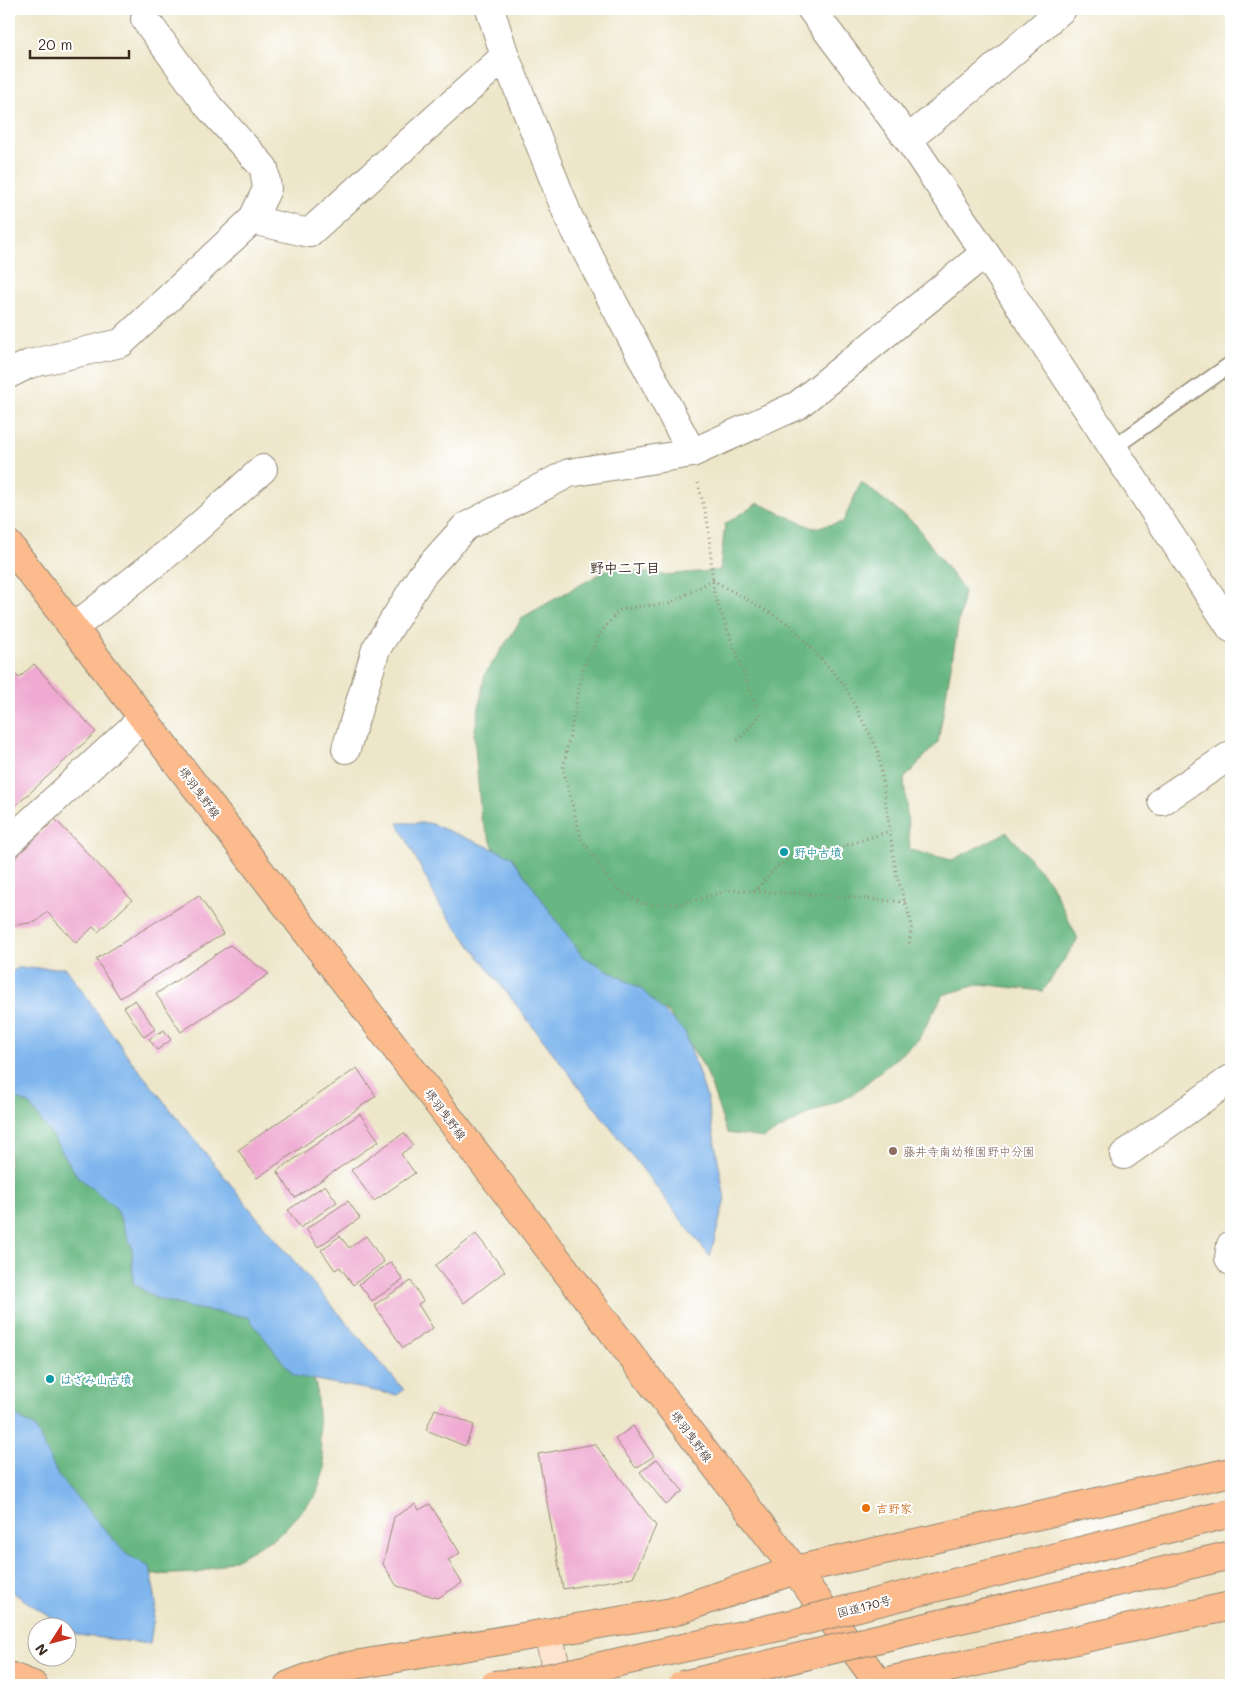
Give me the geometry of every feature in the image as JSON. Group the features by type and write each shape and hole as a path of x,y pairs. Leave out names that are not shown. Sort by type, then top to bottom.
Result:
{"main road":[{"name":"堺羽曳野線","path":"9,545 795,1570 876,1685"},
{"path":"289,1685 331,1669 672,1612 795,1570 1231,1472"},
{"name":"国道170号","path":"494,1685 529,1682 787,1625 1231,1513"},
{"path":"682,1685 1231,1555"},
{"path":"876,1685 1231,1606"},
{"path":"548,1633 560,1685"},
{"path":"9,1676 33,1685"}],"street":[{"path":"490,9 505,56 569,218 692,453"},
{"path":"811,9 908,139 1230,624"},
{"path":"908,139 975,85 1062,9"},
{"path":"9,374 29,364 121,343 252,220 267,189 264,168 209,107 145,20"},
{"path":"252,220 309,233 505,56"},
{"path":"346,749 376,649 422,575 465,527 569,473 692,453 798,405 985,253"},
{"path":"73,628 177,546 263,470"},
{"path":"9,842 143,718"},
{"path":"1162,801 1231,754"},
{"path":"1124,1155 1231,1079"},
{"path":"1231,1245 1229,1258 1231,1261"}],"lane":[{"path":"1114,448 1231,364"}],"path":[{"path":"692,453 708,524 714,594 760,716 735,743"},
{"path":"713,580 789,624 843,683 878,750 896,873 912,925 909,944"},
{"path":"713,580 668,604 619,610 598,636 583,669 563,769 581,838 613,886 643,904 681,904 732,890 905,902"},
{"path":"754,892 776,867 802,851 832,850 890,830"}],"green space":[{"path":"861,482 915,524 964,591 938,742 904,779 910,850 952,860 1007,832 1050,882 1078,939 1043,991 980,984 943,995 918,1040 852,1095 808,1114 764,1138 727,1133 706,1070 669,1013 573,958 512,889 481,819 474,734 485,674 523,617 610,568 664,575 720,570 725,524 758,503 813,528 843,522"},
{"path":"9,1090 62,1113 294,1341 316,1385 320,1442 325,1468 316,1495 279,1535 239,1558 198,1573 151,1575 9,1476"}],"water":[{"path":"398,823 429,823 511,856 582,956 641,989 685,1032 707,1098 725,1199 710,1257 440,906"},
{"path":"18,968 66,968 130,1059 260,1221 404,1390 397,1395 294,1376 248,1317 192,1308 155,1298 133,1283 132,1247 116,1208 77,1176 53,1137 29,1104 9,1096 9,973"},
{"path":"9,1412 35,1427 59,1477 126,1554 150,1567 156,1602 150,1644 78,1635 78,1616 49,1616 9,1590"}],"building":[{"path":"34,664 96,732 9,812 9,671 11,669 19,678"},
{"path":"55,819 132,900 98,932 93,927 76,943 47,912 36,922 9,926 9,864"},
{"path":"199,895 223,934 120,998 96,959"},
{"path":"230,945 269,974 181,1032 156,994"},
{"path":"135,1000 155,1029 144,1037 124,1007"},
{"path":"164,1030 171,1040 157,1050 149,1039"},
{"path":"357,1068 376,1096 257,1178 238,1150"},
{"path":"360,1114 379,1141 295,1198 277,1171"},
{"path":"404,1133 413,1145 401,1154 415,1173 374,1201 351,1170"},
{"path":"325,1185 337,1202 300,1228 288,1210"},
{"path":"348,1201 360,1218 318,1247 306,1229"},
{"path":"476,1234 505,1271 464,1303 435,1266"},
{"path":"340,1236 349,1248 366,1236 384,1262 353,1285 340,1267 335,1270 321,1250"},
{"path":"391,1262 403,1280 372,1301 359,1284"},
{"path":"411,1281 423,1301 418,1304 433,1328 403,1348 374,1305"},
{"path":"435,1409 474,1425 465,1446 426,1430"},
{"path":"633,1426 654,1456 636,1468 615,1439"},
{"path":"595,1444 656,1526 633,1577 563,1589 538,1454"},
{"path":"657,1459 683,1491 666,1505 640,1472"},
{"path":"416,1504 419,1510 430,1504 460,1553 448,1560 462,1583 438,1598 397,1586 383,1564 394,1517"}],"place":[{"name":"野中古墳","path":"784,852"},
{"name":"藤井寺南幼稚園野中分園","path":"893,1151"},
{"name":"はざみ山古墳","path":"50,1379"},
{"name":"吉野家","path":"866,1508"}],"district":[{"name":"野中二丁目","path":"625,567"}]}
